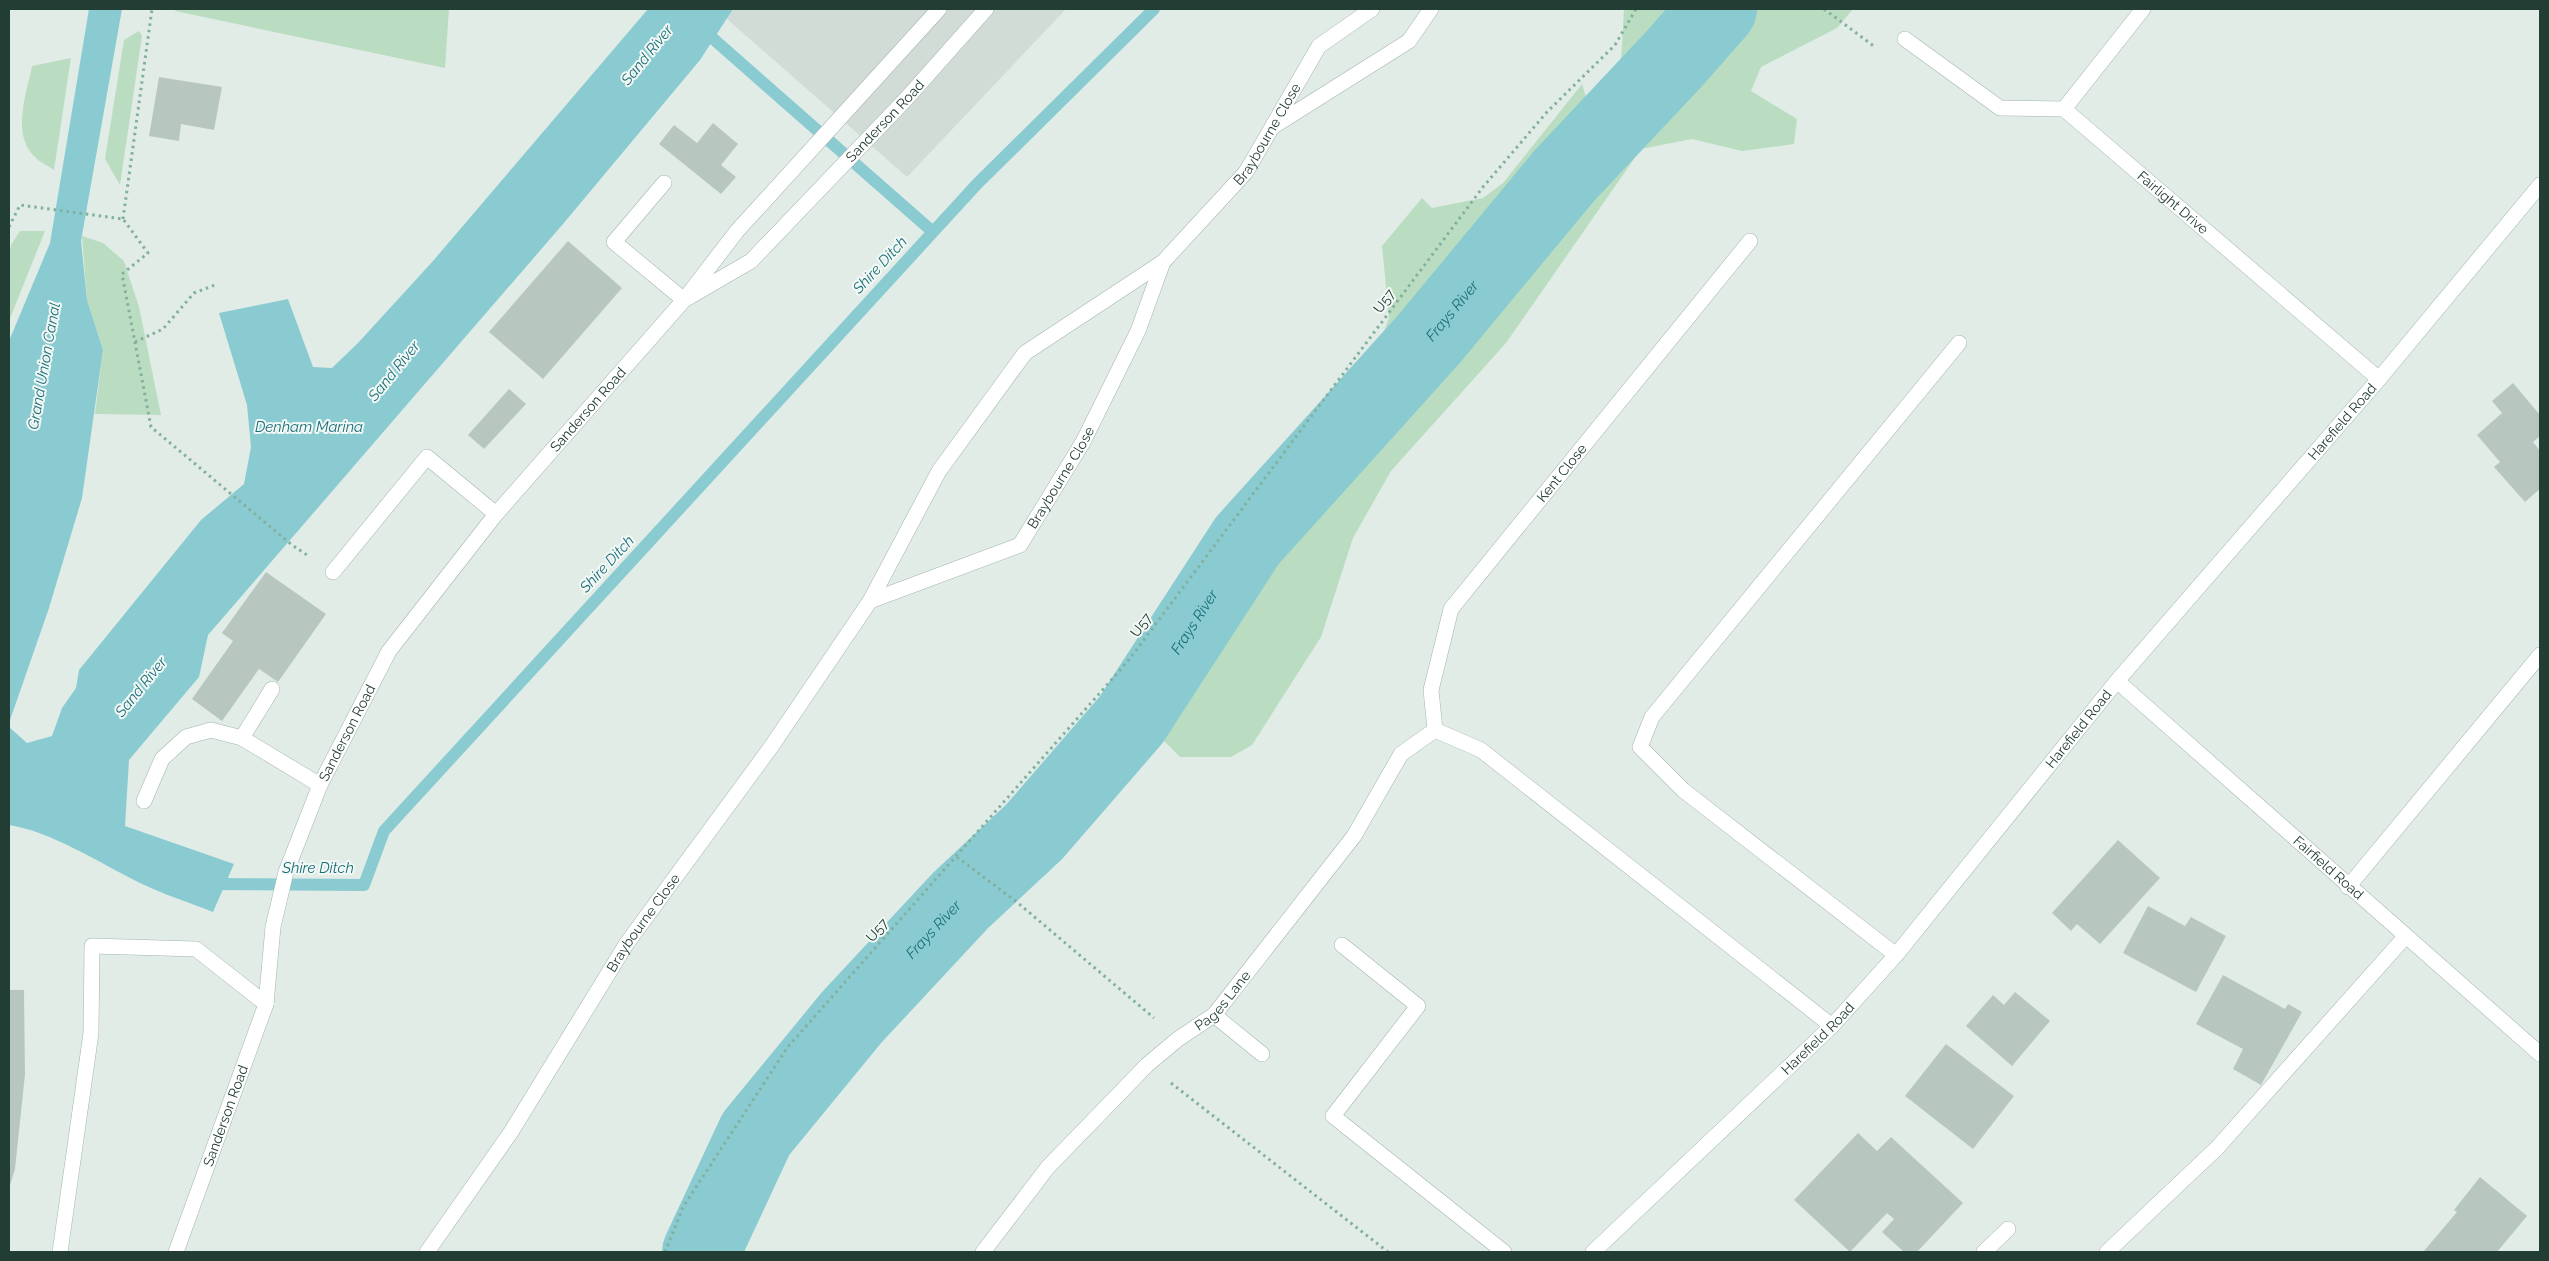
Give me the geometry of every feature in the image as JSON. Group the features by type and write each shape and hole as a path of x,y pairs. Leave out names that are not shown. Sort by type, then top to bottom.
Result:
{"street":[{"name":"Sanderson Road","path":"176,1252 266,1004 273,927 286,872 320,785 389,651 496,514 684,300 738,231 939,9"},
{"name":"Sanderson Road","path":"684,300 751,261 829,180 986,9"},
{"name":"Braybourne Close","path":"427,1252 511,1132 627,943 772,746 870,601 939,471 1025,353 1163,262 1246,172 1319,46 1372,9"},
{"path":"1272,127 1408,41 1431,9"},
{"path":"1905,40 2000,108 2064,109 2142,9"},
{"name":"Fairlight Drive","path":"2064,109 2379,379"},
{"path":"664,183 614,242 684,300"},
{"name":"Harefield Road","path":"1593,1252 1832,1026 1896,956 2117,681 2379,379 2540,184"},
{"name":"Kent Close","path":"1435,730 1432,690 1451,610 1750,241"},
{"name":"Braybourne Close","path":"870,601 1020,544 1083,442 1138,331 1163,262"},
{"path":"1896,956 1683,790 1640,746 1652,717 1959,343"},
{"path":"333,572 428,457 496,514"},
{"path":"2348,887 2540,655"},
{"name":"Fairfield Road","path":"2117,681 2348,887 2540,1054"},
{"path":"242,738 272,689"},
{"path":"144,801 162,759 186,737 210,730 242,738 320,785"},
{"path":"1435,730 1481,750 1832,1026"},
{"name":"Pages Lane","path":"983,1252 1048,1167 1147,1065 1178,1039 1214,1015 1354,836 1401,754 1435,730"},
{"path":"2108,1252 2217,1148 2406,937"},
{"path":"1342,945 1418,1006 1333,1116 1504,1252"},
{"path":"60,1252 91,1033 92,946 196,949 266,1004"},
{"path":"1214,1015 1262,1054"},
{"path":"1984,1252 2008,1228"}],"path":[{"path":"152,9 123,219 148,253 122,274 151,427 292,545"},
{"name":"U57","path":"665,1252 683,1207 787,1048 1128,661 1483,187 1547,112 1615,45 1636,9"},
{"path":"1824,9 1874,47 1905,40"},
{"path":"9,227 20,205 123,219"},
{"path":"134,342 163,329 194,293 216,285"},
{"path":"957,857 1018,903 1178,1039"},
{"path":"1147,1065 1388,1252"}],"shaded area":[{"path":"733,9 1066,9 907,177 726,18"}],"green space":[{"path":"176,9 449,9 445,68 175,11"},
{"path":"1624,9 1853,9 1837,28 1761,67 1751,91 1797,119 1794,144 1742,151 1692,139 1641,149 1506,343 1391,471 1353,538 1321,637 1252,745 1231,757 1180,757 1163,740 1151,669 1175,626 1251,558 1371,366 1389,318 1382,246 1422,198 1432,208 1483,198 1503,183 1582,84 1586,97 1621,61"},
{"path":"139,31 142,36 120,185 105,159 124,40"},
{"path":"71,58 54,170 36,158 27,147 23,136 22,112 32,66"},
{"path":"20,231 45,231 9,321 9,256 11,245"},
{"path":"82,236 103,243 124,261 139,307 161,415 95,414 103,350 87,300"}],"water":[{"name":"Grand Union Canal","path":"89,9 122,9 81,241 87,300 103,350 82,498 49,608 9,723 9,341 50,243"},
{"name":"Denham Marina","path":"648,9 733,9 700,60 563,224 208,635 199,677 129,760 125,826 234,864 213,912 147,886 58,841 25,828 9,825 9,727 27,743 52,736 62,708 76,688 79,670 201,520 244,484 251,447 247,405 219,313 288,299 313,367 332,368 358,343 433,261"}],"building":[{"path":"159,77 222,87 214,130 181,124 179,141 149,136"},
{"path":"713,123 738,144 721,165 736,177 721,194 659,144 674,125 697,143"},
{"path":"568,241 622,288 543,379 489,332"},
{"path":"2513,383 2540,415 2540,436 2533,442 2540,451 2540,489 2525,502 2494,467 2500,462 2477,435 2502,413 2492,401"},
{"path":"509,389 526,404 484,449 468,435"},
{"path":"266,572 326,614 278,682 259,669 222,721 192,699 233,641 222,633"},
{"path":"2118,840 2160,878 2100,944 2077,924 2071,931 2052,913"},
{"path":"2148,906 2185,926 2191,917 2226,936 2196,992 2123,953"},
{"path":"2223,975 2285,1009 2288,1004 2302,1012 2261,1085 2233,1069 2243,1049 2196,1024"},
{"path":"9,990 24,990 25,1074 15,1169 9,1189"},
{"path":"2015,992 2050,1021 2012,1066 1966,1026 1993,995 2004,1005"},
{"path":"1946,1044 2014,1096 1973,1149 1905,1096"},
{"path":"1858,1133 1877,1151 1891,1137 1963,1203 1917,1252 1904,1252 1882,1232 1894,1219 1887,1213 1850,1252 1794,1200"},
{"path":"2480,1177 2527,1216 2497,1252 2423,1252 2457,1212 2454,1210"}],"waterway":[{"name":"Shire Ditch","path":"208,884 364,885 384,831 977,184 1154,9"},
{"name":"Frays River","path":"701,1252 756,1134 852,1017 961,900 1034,832 1131,720 1247,541 1429,339 1564,176 1674,59 1718,9"},
{"path":"701,28 933,232"}],"water label":[{"name":"Sand River","path":"647,55"},
{"name":"Sand River","path":"394,371"},
{"name":"Sand River","path":"141,687"}]}
